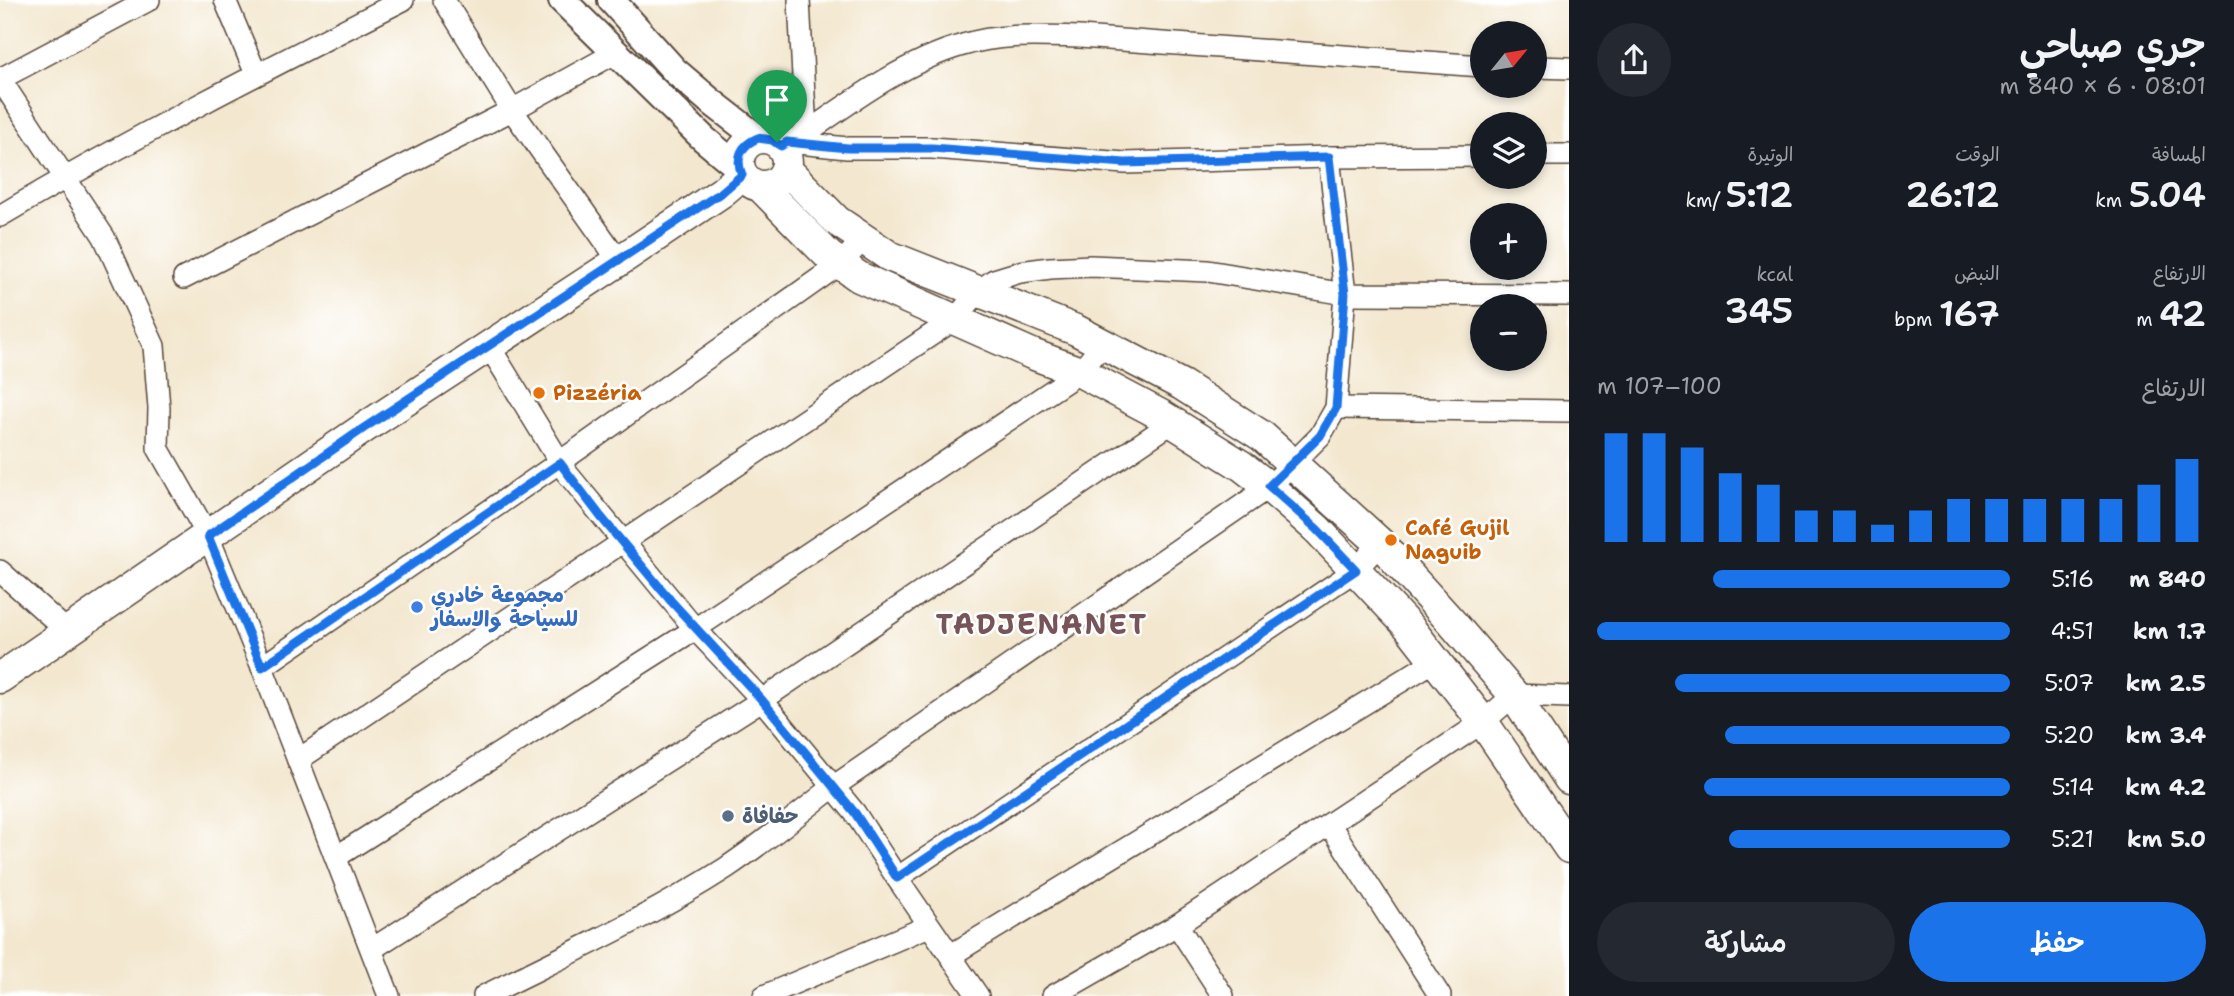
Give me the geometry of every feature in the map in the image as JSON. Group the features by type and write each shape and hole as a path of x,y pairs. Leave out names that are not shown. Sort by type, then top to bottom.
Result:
{"main road":[{"path":"784,146 745,146 741,152 747,177 840,264 859,277 1032,354 1080,372 1173,422 1269,486 1317,529 1409,627 1483,722 1569,848"},
{"path":"1,670 67,631 364,428 722,192 747,177 777,182 784,146"},
{"path":"784,146 837,221 889,256 1076,330 1182,385 1262,436 1380,543 1514,695 1569,779"}],"street":[{"path":"149,0 0,79 104,237 154,346 159,408 158,448 208,536 262,667 389,996"},
{"path":"225,0 256,74"},
{"path":"0,216 256,74 403,0"},
{"path":"444,0 512,110 619,261"},
{"path":"562,0 704,139 747,177"},
{"path":"611,0 676,71 709,100 784,146 932,148 1125,163 1470,156"},
{"path":"784,146 799,0"},
{"path":"784,146 830,114 914,64 963,45 1017,36 1080,37 1470,65"},
{"path":"184,278 512,110 617,52"},
{"path":"1547,67 1569,68"},
{"path":"1547,155 1569,155"},
{"path":"484,996 628,924 725,868 833,787 1269,486 1293,464 1320,436 1336,408 1345,294 1329,157"},
{"path":"262,667 560,463 840,264 863,240"},
{"path":"298,760 955,319 979,291 994,280 1020,272 1091,266 1208,271 1345,294 1569,295"},
{"path":"336,857 695,629 1080,372 1103,344"},
{"path":"489,346 560,463 695,629 762,700 855,813 978,996"},
{"path":"1336,408 1569,411"},
{"path":"372,950 762,700 1173,422"},
{"path":"897,878 1356,570 1380,543"},
{"path":"0,571 67,631"},
{"path":"951,956 1436,660"},
{"path":"1053,996 1177,925 1483,722 1514,695 1569,697"},
{"path":"1330,825 1440,996"},
{"path":"1177,925 1223,996"},
{"path":"764,996 929,926"}],"place":[{"name":"Pizzéria","path":"539,393"},
{"name":"Café Gujil Naguib","path":"1391,540"},
{"name":"مجموعة خادري للسياحة والاسفار","path":"417,607"},
{"name":"حفافاة","path":"728,816"}],"district":[{"name":"TADJENANET","path":"1042,624"}],"route":[{"path":"766,138 777,142 781,146 787,142 848,148 932,148 1125,163 1329,157 1345,294 1336,408 1320,436 1269,486 1317,529 1356,570 897,878 855,813 762,700 671,601 560,463 262,667 208,536 364,428 722,192 742,175 738,160 745,146 751,141 766,138"}]}
